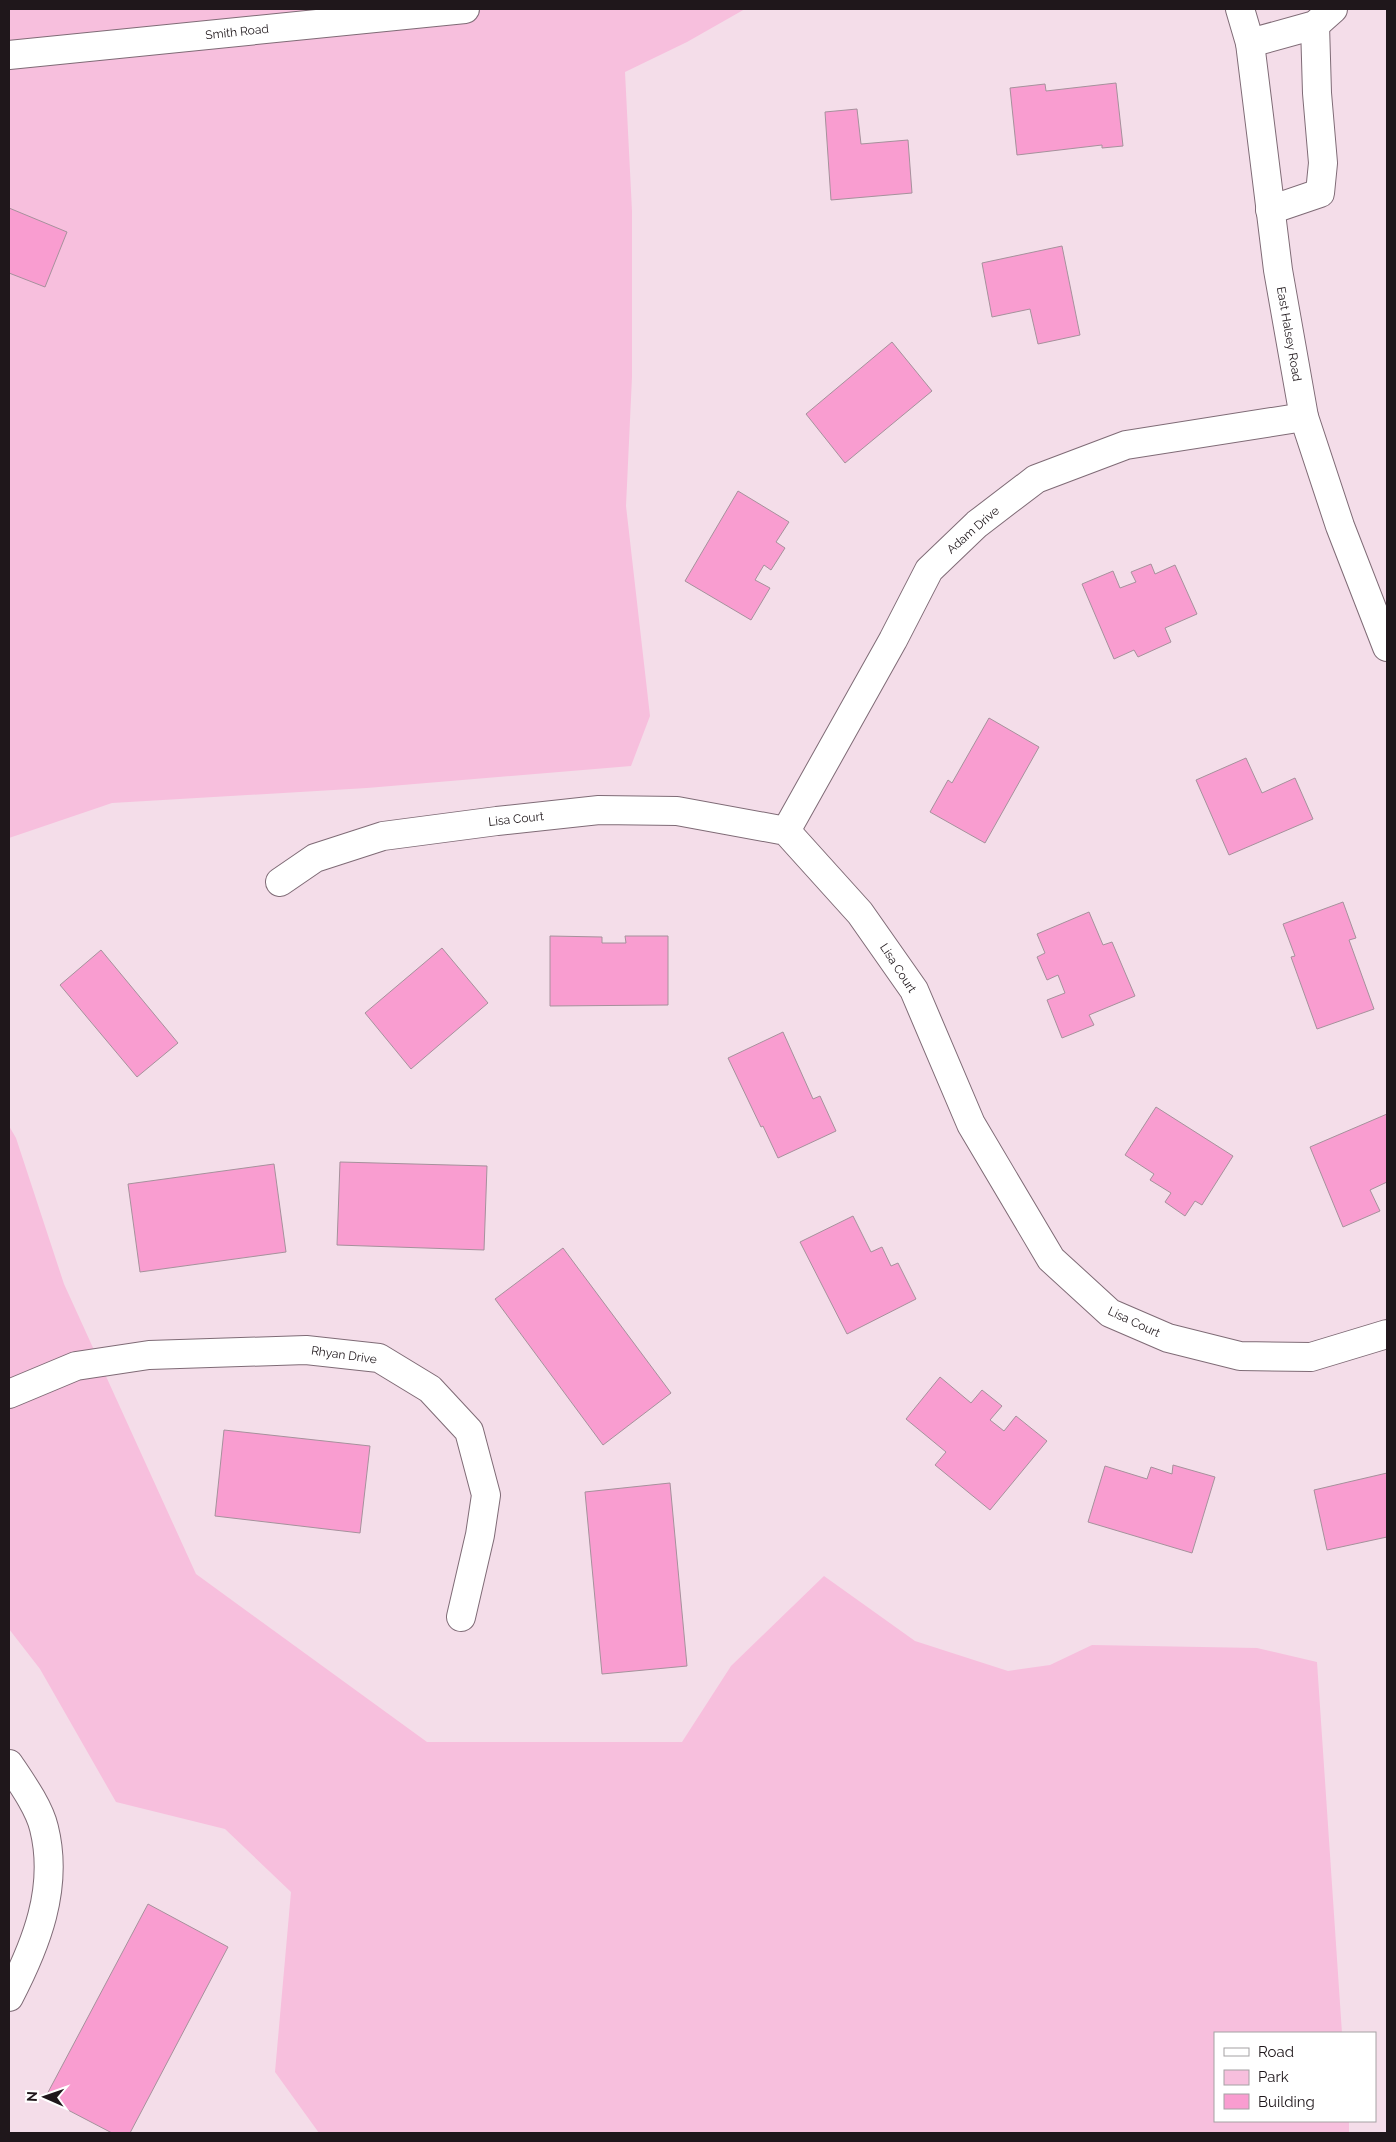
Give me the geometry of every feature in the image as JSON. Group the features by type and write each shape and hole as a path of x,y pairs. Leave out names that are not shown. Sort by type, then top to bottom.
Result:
{"street":[{"name":"Smith Road","path":"9,55 465,9"},
{"name":"East Halsey Road","path":"1240,9 1250,43 1278,270 1304,417 1340,526 1387,644"},
{"path":"1250,43 1324,17 1317,93 1322,163 1320,193 1270,210"},
{"name":"Adam Drive","path":"786,831 893,640 928,570 977,524 1036,479 1126,445 1304,417"},
{"name":"Lisa Court","path":"280,882 315,858 383,836 590,811 677,811 786,831 860,912 914,990 971,1124 1051,1259 1110,1313 1168,1338 1240,1356 1311,1357 1387,1334"},
{"name":"Rhyan Drive","path":"9,1394 76,1366 148,1355 306,1350 379,1358 430,1389 469,1431 486,1495 480,1534 461,1617"},
{"path":"9,1764 27,1792 44,1827 50,1871 42,1920 23,1969 9,1998"}],"green space":[{"path":"9,9 745,9 687,42 625,72 632,211 632,377 626,506 650,716 631,766 367,788 112,803 9,838"},
{"path":"9,1126 16,1138 64,1284 196,1574 427,1742 682,1742 731,1666 824,1576 915,1641 1008,1671 1050,1665 1092,1645 1257,1648 1317,1662 1342,2032 1214,2032 1214,2122 1349,2122 1349,2133 319,2133 275,2072 291,1892 225,1829 116,1802 40,1669 9,1629"}],"building":[{"path":"1116,83 1123,146 1102,148 1102,145 1017,155 1010,88 1045,84 1046,91"},
{"path":"857,109 861,144 908,140 912,193 831,200 825,112"},
{"path":"9,208 67,232 45,287 9,273"},
{"path":"1062,246 1080,335 1038,344 1030,309 992,317 982,263"},
{"path":"892,342 932,391 845,463 806,414"},
{"path":"738,491 789,522 776,542 785,548 771,570 764,565 755,580 770,588 751,620 685,581"},
{"path":"1151,564 1155,574 1175,565 1197,614 1165,628 1171,642 1138,657 1134,650 1114,659 1082,584 1113,571 1120,588 1136,582 1131,572"},
{"path":"989,718 1039,747 985,843 930,812 948,780 952,783"},
{"path":"1246,758 1262,793 1295,778 1313,819 1229,855 1196,780"},
{"path":"1343,902 1356,938 1349,940 1374,1009 1317,1029 1291,957 1295,956 1283,924"},
{"path":"1089,912 1103,945 1112,942 1135,996 1089,1015 1094,1025 1062,1038 1047,1000 1065,993 1058,975 1047,980 1037,957 1045,953 1037,934"},
{"path":"550,936 602,937 602,943 626,943 625,936 668,936 668,1005 550,1006"},
{"path":"442,948 488,1003 411,1069 365,1013"},
{"path":"101,950 178,1043 137,1077 60,985"},
{"path":"783,1032 813,1099 820,1096 836,1131 778,1158 728,1058"},
{"path":"1156,1107 1233,1156 1202,1205 1195,1201 1185,1216 1165,1202 1171,1193 1150,1180 1154,1174 1125,1155"},
{"path":"1387,1114 1387,1182 1370,1190 1380,1211 1343,1227 1310,1147"},
{"path":"340,1162 487,1166 484,1250 337,1245"},
{"path":"274,1164 286,1252 140,1272 128,1184"},
{"path":"853,1216 871,1252 882,1247 891,1266 898,1263 916,1299 847,1334 800,1242"},
{"path":"563,1248 671,1393 603,1445 495,1299"},
{"path":"940,1377 971,1403 982,1390 1002,1406 990,1420 1004,1431 1016,1416 1047,1441 990,1510 935,1465 946,1452 906,1419"},
{"path":"224,1430 370,1446 360,1533 215,1516"},
{"path":"1173,1465 1215,1477 1192,1553 1088,1522 1105,1466 1147,1479 1151,1467 1172,1474"},
{"path":"1387,1473 1387,1537 1327,1550 1314,1490"},
{"path":"670,1483 687,1666 602,1674 585,1492"},
{"path":"148,1904 228,1947 130,2133 112,2133 45,2098"}]}
